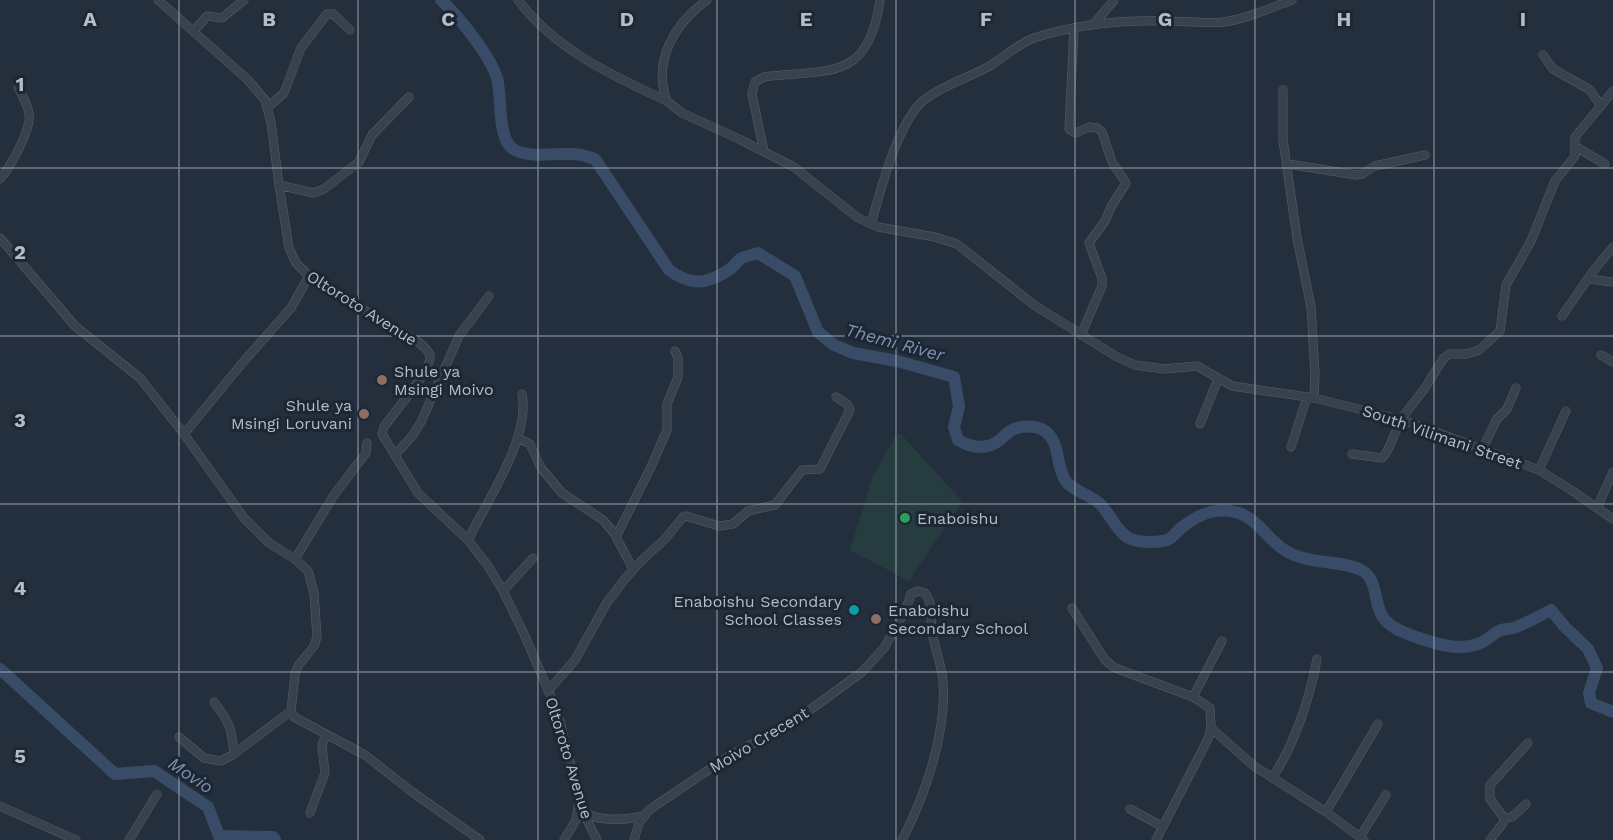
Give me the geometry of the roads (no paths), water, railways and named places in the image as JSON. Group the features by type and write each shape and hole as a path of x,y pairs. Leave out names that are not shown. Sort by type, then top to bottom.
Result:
{"street":[{"name":"Oltoroto Avenue","path":"158,0 254,86 268,107 289,248 296,263 309,276 417,341 429,353 430,358 424,373 382,430 384,438 422,499 448,519 468,540 503,591 549,691 562,727 582,810 597,840"},
{"path":"194,31 207,16 219,18 227,16 244,0"},
{"name":"South Vilimani Street","path":"518,0 542,27 581,57 620,80 667,101 691,118 794,167 840,206 858,218 871,224 935,237 957,244 1027,300 1117,357 1134,365 1164,369 1197,366 1206,369 1218,379 1240,388 1311,398 1402,420 1539,471 1613,519"},
{"path":"667,101 662,78 669,46 676,28 691,12 707,0"},
{"path":"764,152 752,94 755,82 764,77 847,64 867,43 874,28 880,0"},
{"path":"1093,25 1114,0"},
{"path":"871,224 897,144 915,108 945,87 995,63 1025,42 1093,25 1161,21 1223,22 1270,9 1292,0"},
{"path":"268,107 284,93 301,48 327,14 333,14 350,30"},
{"path":"1074,28 1069,129 1076,133 1089,127 1097,128 1102,132 1112,162 1126,183 1105,221 1090,239 1089,247 1102,278 1102,286 1081,335"},
{"path":"1543,55 1553,69 1562,76 1590,90 1601,106"},
{"path":"0,180 11,165 30,118 18,87"},
{"path":"1283,90 1282,127 1297,238 1311,307 1315,374 1311,398 1291,447"},
{"path":"1352,454 1384,456 1398,425 1443,359 1449,354 1467,354 1479,350 1500,331 1506,285 1531,241 1555,181 1575,156 1575,136 1613,91"},
{"path":"279,186 313,193 329,186 359,162 375,130 409,97"},
{"path":"1576,147 1605,164"},
{"path":"1288,164 1356,175 1375,166 1425,155"},
{"path":"0,238 75,326 140,378 184,434 244,518 269,543 295,560 308,572 314,593 318,627 314,645 298,666 295,674 291,711 299,721 365,755 480,840"},
{"path":"1562,316 1613,247"},
{"path":"184,434 291,308 309,276"},
{"path":"1588,279 1613,282"},
{"path":"395,455 421,422 459,336 489,296"},
{"path":"616,537 667,430 667,404 678,377 678,358 675,351"},
{"path":"1601,355 1613,362"},
{"path":"1200,424 1218,379"},
{"path":"1482,450 1497,419 1508,409 1515,388"},
{"path":"468,540 501,478 518,438 525,410 522,394"},
{"path":"549,691 575,660 606,604 633,569 665,539 683,518 686,516 719,526 733,524 748,511 775,505 802,470 820,469 850,410 847,404 836,397"},
{"path":"1539,471 1566,411"},
{"path":"518,438 530,444 541,468 562,494 580,507 597,515 616,537 633,569"},
{"path":"295,560 334,495 366,453 367,443"},
{"path":"1597,508 1613,472"},
{"path":"503,591 533,558"},
{"name":"Moivo Crecent","path":"634,840 649,810 729,756 792,723 862,672 884,648 898,625 911,594 918,591 925,593 929,600 932,633 944,683 943,708 938,740 925,789 902,840"},
{"path":"1072,609 1105,660 1115,668 1193,697 1210,708 1211,728 1208,739 1156,840"},
{"path":"1193,697 1222,641"},
{"path":"1272,778 1289,747 1308,695 1317,659"},
{"path":"214,702 224,713 231,728 234,754"},
{"path":"179,737 200,755 209,760 221,761 234,754 291,711"},
{"path":"1326,812 1378,724"},
{"path":"1211,728 1254,766 1362,838 1386,795"},
{"path":"310,813 325,773 322,746 326,734"},
{"path":"1504,818 1490,799 1490,785 1528,743"},
{"path":"129,840 157,794"},
{"path":"564,840 576,820 579,799"},
{"path":"1504,818 1512,817 1526,804"},
{"path":"0,806 76,840"},
{"path":"1130,809 1163,827"},
{"path":"582,810 597,818 620,819 644,816"},
{"path":"1490,840 1503,823 1504,818"}],"waterway":[{"name":"Themi River","path":"441,0 457,16 493,68 497,78 502,127 508,144 513,149 528,154 574,154 595,159 669,270 677,275 692,281 706,281 730,269 740,259 758,253 795,276 818,332 834,345 853,353 897,361 954,377 959,406 954,427 958,440 969,445 985,447 1018,428 1033,427 1045,431 1050,435 1056,447 1060,468 1068,484 1099,503 1119,530 1131,539 1147,542 1167,540 1201,515 1223,510 1239,513 1253,521 1288,552 1307,559 1347,565 1363,571 1372,581 1381,615 1388,623 1408,634 1447,646 1462,647 1478,644 1501,630 1514,628 1551,610 1588,649 1597,668 1589,693 1591,703 1613,712"},
{"name":"Movio","path":"0,669 115,774 154,771 208,807 219,836 273,837 275,840"}],"place":[{"name":"Shule ya Msingi Moivo","path":"382,380"},
{"name":"Shule ya Msingi Loruvani","path":"364,414"},
{"name":"Enaboishu","path":"905,518"},
{"name":"Enaboishu Secondary School Classes","path":"854,610"},
{"name":"Enaboishu Secondary School","path":"876,619"}]}
